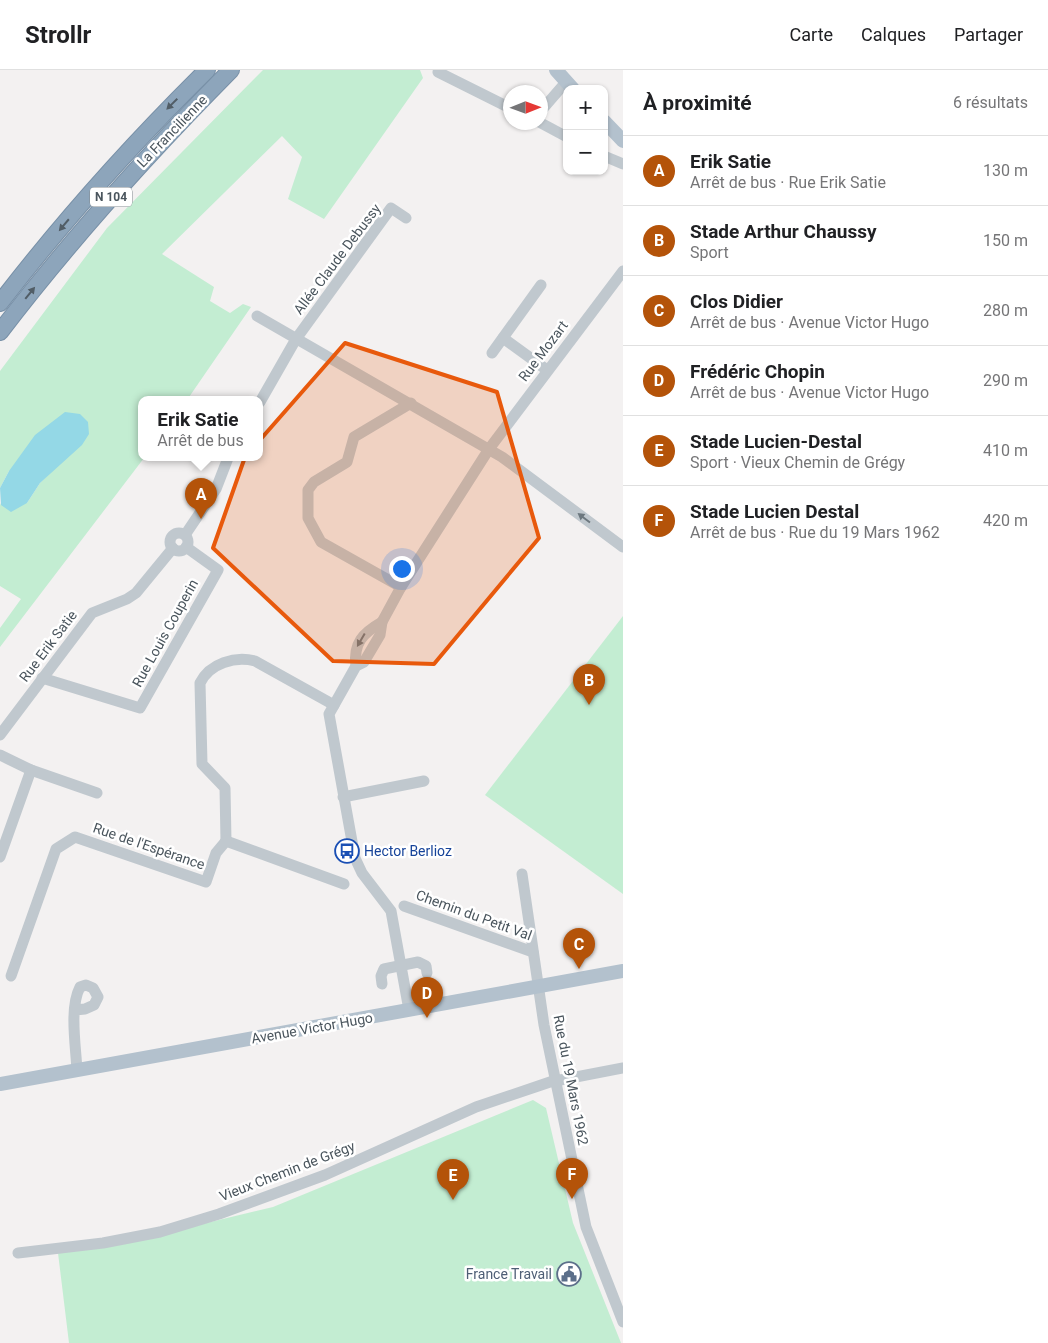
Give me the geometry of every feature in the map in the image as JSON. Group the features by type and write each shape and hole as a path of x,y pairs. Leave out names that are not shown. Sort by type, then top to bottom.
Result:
{"highway":[{"name":"La Francilienne","path":"0,303 85,199 157,120 207,70"},
{"name":"La Francilienne","path":"0,332 98,210 171,130 231,70"}],"main road":[{"path":"556,70 570,85"},
{"path":"608,125 623,140"},
{"name":"Avenue Victor Hugo","path":"0,1084 623,971"}],"street":[{"path":"438,72 503,104"},
{"path":"548,105 563,91"},
{"path":"548,127 563,135"},
{"path":"608,158 623,164"},
{"name":"Allée Claude Debussy","path":"296,339 391,208 406,218"},
{"name":"Rue Mozart","path":"334,705 356,666 354,652 366,631 382,622 401,587 489,450 547,370 623,271"},
{"path":"492,352 541,285"},
{"path":"257,316 502,457 623,547"},
{"path":"503,338 547,370"},
{"path":"263,397 296,339"},
{"path":"401,587 321,542 308,518 308,490 314,482 347,462 354,437 411,403"},
{"name":"Rue Erik Satie","path":"0,736 92,613 127,599 136,593 173,548 170,541 172,536 180,533 184,535 216,489 227,461"},
{"path":"173,548 178,550 186,547 187,539 184,535"},
{"name":"Rue Louis Couperin","path":"42,678 140,708 218,570 186,547"},
{"path":"344,884 226,841 225,788 202,764 200,682 205,673 228,660 246,659 255,661 334,705 329,714 330,725 355,858 366,879 384,899 394,919 409,1010"},
{"path":"0,745 0,754 31,770 96,793"},
{"path":"0,857 31,770"},
{"path":"343,797 424,781"},
{"name":"Rue de l'Espérance","path":"10,976 56,849 74,836 206,882 216,853 226,841"},
{"name":"Rue du 19 Mars 1962","path":"522,874 538,986 586,1228 623,1322"},
{"name":"Chemin du Petit Val","path":"404,906 533,952"},
{"path":"382,984 381,976 384,969 418,962 426,966 427,973"},
{"path":"75,1010 77,1071"},
{"name":"Vieux Chemin de Grégy","path":"18,1253 103,1243 160,1232 219,1214 325,1175 476,1107 556,1081 623,1068"}],"highlighted area":[{"path":"345,343 497,392 539,538 434,664 333,661 213,548 245,457"}],"green space":[{"path":"263,70 420,70 423,78 324,219 288,199 302,157 282,136 162,254 214,287 210,301 230,313 243,304 251,307 190,396 138,396 138,461 142,461 0,647 0,628 21,599 0,586 0,503 1,505 27,503 40,483 57,466 9,471 0,488 0,371 107,228"},
{"path":"623,616 623,894 485,795"},
{"path":"533,1100 546,1108 573,1223 621,1343 69,1343 58,1253 119,1244 273,1207"}],"water":[{"path":"65,412 80,414 88,422 89,434 82,445 40,483 27,503 11,512 1,505 0,488 9,471 35,435"}],"place":[{"name":"Erik Satie","path":"201,519"},
{"name":"Stade Arthur Chaussy","path":"589,705"},
{"name":"Hector Berlioz","path":"347,851"},
{"name":"Clos Didier","path":"579,969"},
{"name":"Frédéric Chopin","path":"427,1018"},
{"name":"Stade Lucien Destal","path":"572,1199"},
{"name":"Stade Lucien-Destal","path":"453,1200"},
{"name":"France Travail","path":"569,1274"}]}
